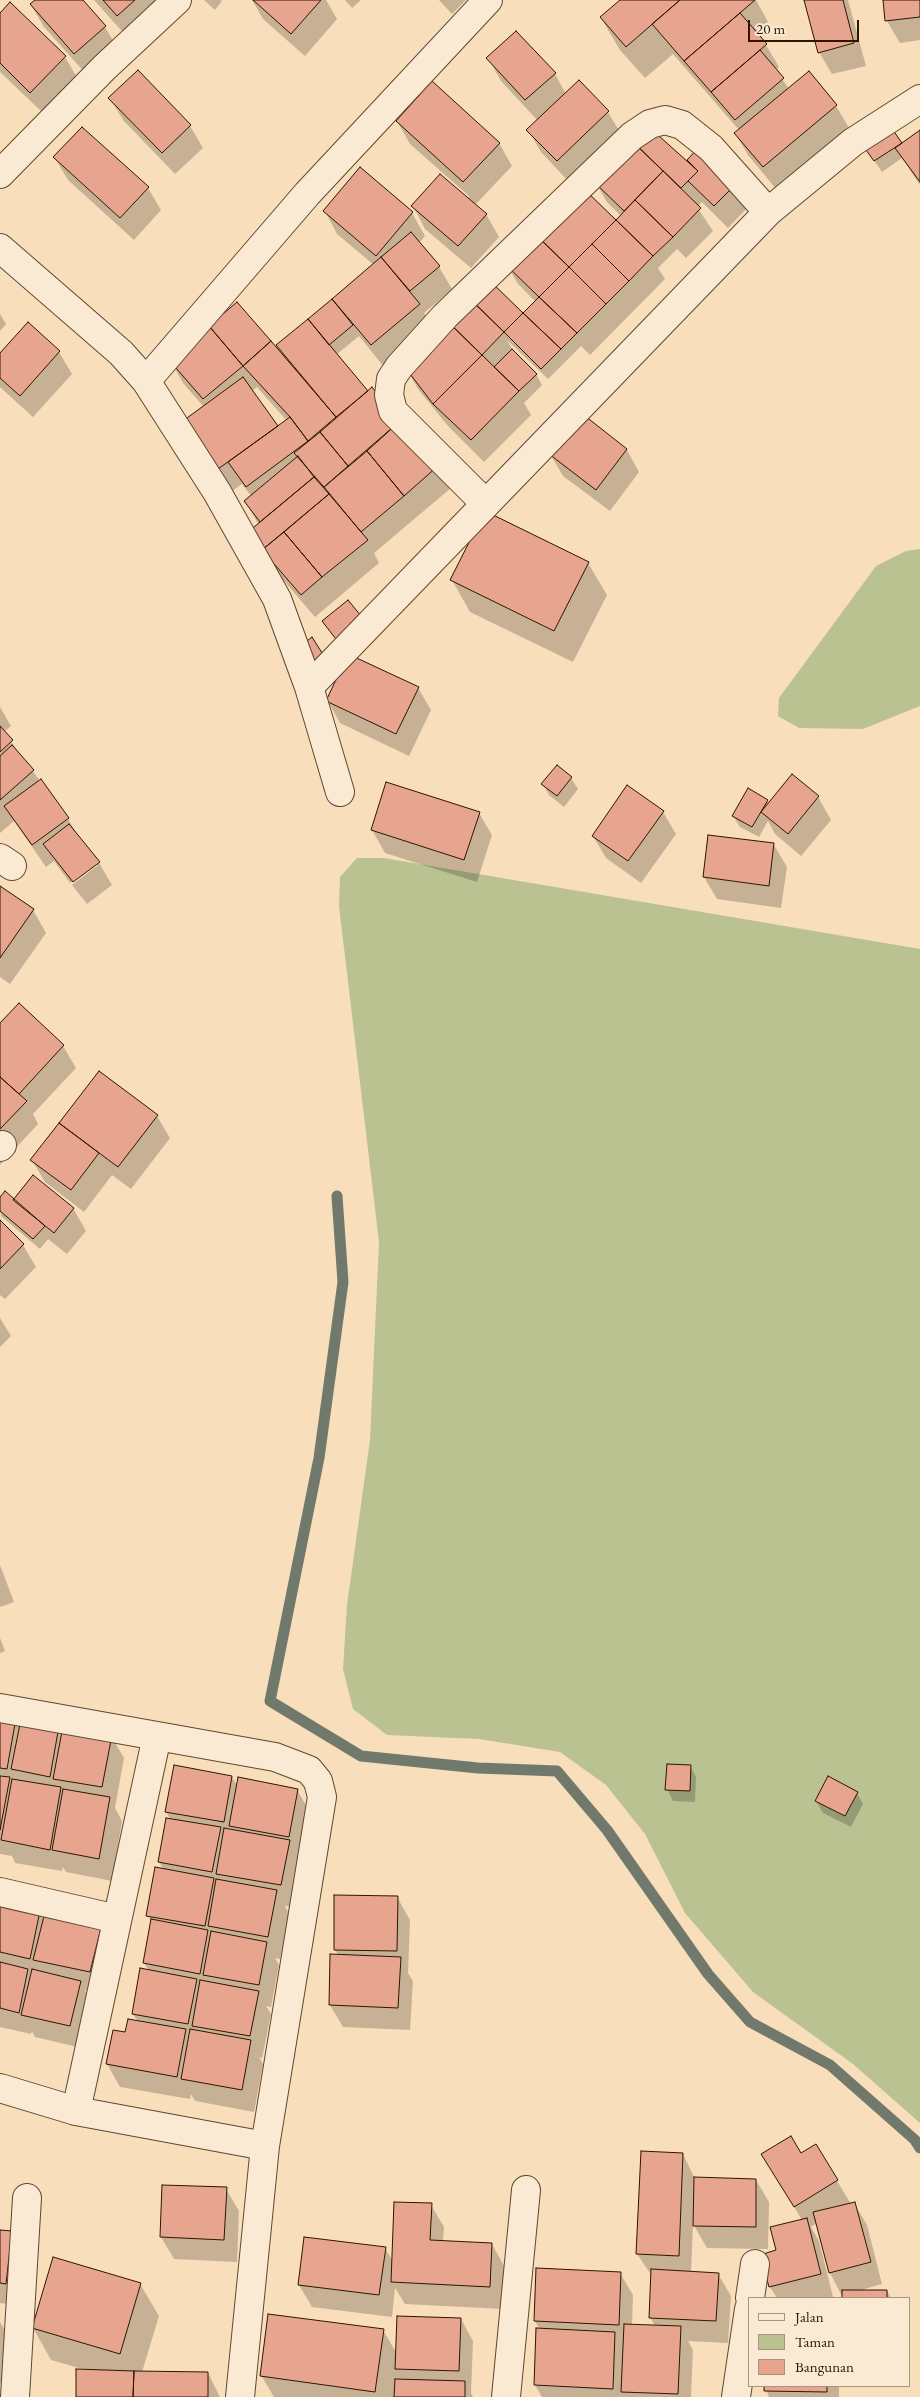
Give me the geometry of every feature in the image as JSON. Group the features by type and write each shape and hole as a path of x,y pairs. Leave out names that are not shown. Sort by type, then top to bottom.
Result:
{"street":[{"path":"0,174 105,67 178,0"},
{"path":"146,381 307,194 488,0"},
{"path":"309,687 768,212 853,142 920,99"},
{"path":"486,504 393,411 389,395 391,379 399,367 444,316 632,136 650,124 665,120 682,125 711,148 768,212"},
{"path":"0,248 121,353 146,381 217,492 276,599 309,687 340,792"},
{"path":"0,1708 275,1757 309,1770 318,1781 322,1796 265,2146 240,2397"},
{"path":"76,2111 157,1736"},
{"path":"0,1892 117,1919"},
{"path":"0,2088 76,2111 265,2146"},
{"path":"506,2397 526,2190"},
{"path":"14,2397 27,2198"},
{"path":"750,2297 755,2264"},
{"path":"736,2397 748,2316"}],"green space":[{"path":"920,549 920,706 863,729 799,728 778,716 779,698 876,566 906,551"},
{"path":"357,858 384,858 920,949 920,2123 853,2064 753,1992 685,1913 645,1834 606,1785 560,1752 479,1739 387,1735 353,1709 343,1669 347,1605 370,1440 379,1242 339,906 340,877"}],"building":[{"path":"35,0 83,0 106,26 74,54 30,4"},
{"path":"103,0 135,0 117,16"},
{"path":"253,0 321,0 291,34"},
{"path":"620,0 680,0 626,47 600,17"},
{"path":"680,0 755,0 684,61 652,24"},
{"path":"804,0 843,0 854,43 818,53"},
{"path":"883,0 920,0 920,17 885,21"},
{"path":"10,2 66,56 30,93 0,63 0,13"},
{"path":"740,13 767,44 711,92 684,61"},
{"path":"516,31 556,73 525,100 486,58"},
{"path":"760,50 784,78 735,120 711,92"},
{"path":"138,70 191,125 162,153 108,98"},
{"path":"809,71 837,105 763,167 734,133"},
{"path":"579,80 609,111 557,161 526,130"},
{"path":"432,81 500,143 463,182 396,121"},
{"path":"886,120 902,143 874,161 858,139"},
{"path":"82,127 149,187 120,218 53,157"},
{"path":"649,127 698,171 681,188 631,140"},
{"path":"920,130 920,182 895,148"},
{"path":"631,140 663,171 624,211 592,180"},
{"path":"701,145 738,182 714,206 688,181 698,171 687,160"},
{"path":"360,167 413,212 376,256 323,211"},
{"path":"663,171 701,208 673,237 635,200"},
{"path":"440,174 487,214 458,246 411,206"},
{"path":"583,188 616,220 569,267 536,235"},
{"path":"635,200 673,237 653,256 616,220"},
{"path":"616,220 653,256 629,281 592,244"},
{"path":"411,232 440,266 410,291 381,257"},
{"path":"533,232 569,267 539,297 503,262"},
{"path":"592,244 629,281 606,304 569,267"},
{"path":"381,257 420,304 371,345 332,299"},
{"path":"569,267 606,304 577,333 539,297"},
{"path":"486,277 523,313 504,332 467,296"},
{"path":"467,296 504,332 482,355 445,319"},
{"path":"539,297 577,333 561,349 523,313"},
{"path":"332,299 353,325 329,345 308,319"},
{"path":"237,302 271,341 243,366 209,326"},
{"path":"523,313 561,349 541,369 504,332"},
{"path":"308,319 368,391 336,417 276,345"},
{"path":"445,319 482,355 433,404 404,366"},
{"path":"28,322 60,351 20,396 0,378 0,353"},
{"path":"209,326 243,366 203,399 169,360"},
{"path":"271,341 336,417 308,441 290,417 243,366"},
{"path":"512,349 537,374 519,391 494,367"},
{"path":"482,355 519,391 471,440 433,404"},
{"path":"243,377 278,426 211,474 176,426"},
{"path":"372,387 399,422 348,466 320,432"},
{"path":"580,412 627,449 596,490 549,454"},
{"path":"290,417 308,441 246,487 228,462"},
{"path":"399,422 439,465 404,496 367,451"},
{"path":"320,432 348,466 324,487 294,453"},
{"path":"367,451 404,496 361,532 324,487"},
{"path":"298,456 314,477 260,522 244,501"},
{"path":"314,477 329,494 262,550 248,532"},
{"path":"329,494 368,540 322,577 284,532"},
{"path":"485,511 589,562 554,631 450,580"},
{"path":"284,532 322,577 301,595 262,550"},
{"path":"348,600 366,622 339,643 322,621"},
{"path":"312,637 329,664 311,680 296,650"},
{"path":"348,654 419,687 396,734 326,701"},
{"path":"0,726 13,740 0,752"},
{"path":"12,745 34,770 0,800 0,756"},
{"path":"557,765 572,777 557,796 541,784"},
{"path":"792,774 819,796 788,834 761,812"},
{"path":"41,779 69,818 32,845 4,806"},
{"path":"386,782 480,812 464,860 371,830"},
{"path":"627,785 664,811 628,861 592,836"},
{"path":"748,788 768,800 752,827 732,816"},
{"path":"69,824 100,862 73,882 43,844"},
{"path":"708,835 774,843 769,886 703,877"},
{"path":"0,886 34,909 0,958"},
{"path":"19,1003 64,1045 19,1094 0,1077 0,1023"},
{"path":"99,1071 158,1115 118,1167 59,1123"},
{"path":"0,1077 27,1101 0,1129"},
{"path":"59,1123 99,1153 71,1190 30,1160"},
{"path":"33,1175 74,1208 54,1233 13,1200"},
{"path":"5,1191 45,1226 33,1239 0,1211 0,1197"},
{"path":"0,1220 24,1244 0,1269"},
{"path":"0,1715 16,1718 7,1769 0,1768"},
{"path":"21,1719 59,1726 50,1777 11,1769"},
{"path":"63,1726 112,1735 102,1787 53,1779"},
{"path":"667,1764 691,1765 690,1791 665,1790"},
{"path":"174,1765 232,1776 224,1822 165,1812"},
{"path":"0,1776 10,1777 0,1830"},
{"path":"828,1776 858,1792 845,1816 815,1801"},
{"path":"238,1777 298,1789 289,1837 229,1826"},
{"path":"12,1779 61,1787 50,1850 1,1840"},
{"path":"63,1789 110,1797 99,1859 52,1850"},
{"path":"166,1818 221,1827 212,1872 158,1862"},
{"path":"224,1828 290,1840 281,1885 216,1874"},
{"path":"155,1867 214,1878 205,1926 146,1916"},
{"path":"216,1879 277,1890 268,1937 208,1926"},
{"path":"334,1895 398,1896 397,1951 334,1950"},
{"path":"0,1902 40,1911 30,1959 0,1952"},
{"path":"45,1912 102,1924 90,1972 33,1960"},
{"path":"151,1919 208,1930 200,1974 143,1963"},
{"path":"211,1931 267,1942 259,1985 203,1975"},
{"path":"330,1954 401,1957 398,2008 329,2005"},
{"path":"0,1962 28,1969 19,2013 0,2008"},
{"path":"140,1968 197,1979 188,2024 132,2014"},
{"path":"32,1969 81,1981 70,2026 21,2015"},
{"path":"200,1980 259,1991 250,2036 192,2026"},
{"path":"128,2019 186,2029 177,2077 106,2064 113,2030 125,2032"},
{"path":"190,2029 251,2040 242,2090 181,2079"},
{"path":"791,2136 801,2153 816,2144 838,2180 794,2207 761,2154"},
{"path":"641,2151 683,2153 679,2256 636,2254"},
{"path":"694,2177 756,2179 756,2227 693,2226"},
{"path":"162,2185 227,2187 224,2240 160,2237"},
{"path":"394,2202 432,2203 430,2240 492,2243 490,2287 391,2282"},
{"path":"855,2202 871,2262 829,2273 813,2212"},
{"path":"807,2218 821,2274 769,2287 760,2255 776,2250 770,2227"},
{"path":"0,2230 12,2231 6,2284 0,2283"},
{"path":"304,2237 386,2247 379,2295 298,2285"},
{"path":"53,2257 141,2283 120,2354 32,2328"},
{"path":"536,2268 621,2272 619,2325 534,2321"},
{"path":"651,2269 719,2273 716,2321 649,2318"},
{"path":"842,2290 887,2290 887,2297 842,2297"},
{"path":"268,2314 384,2329 375,2392 260,2376"},
{"path":"397,2316 461,2318 459,2371 395,2369"},
{"path":"624,2324 681,2326 678,2394 621,2392"},
{"path":"536,2328 615,2332 613,2389 534,2385"},
{"path":"76,2369 134,2371 133,2397 76,2397"},
{"path":"134,2371 208,2372 208,2397 133,2397"},
{"path":"395,2379 465,2381 465,2397 394,2397"},
{"path":"764,2387 827,2387 827,2392 764,2391"}],"waterway":[{"path":"337,1196 343,1282 319,1458 270,1701 361,1756 478,1768 557,1771 607,1830 708,1974 750,2022 830,2065 915,2140 920,2148"}]}
